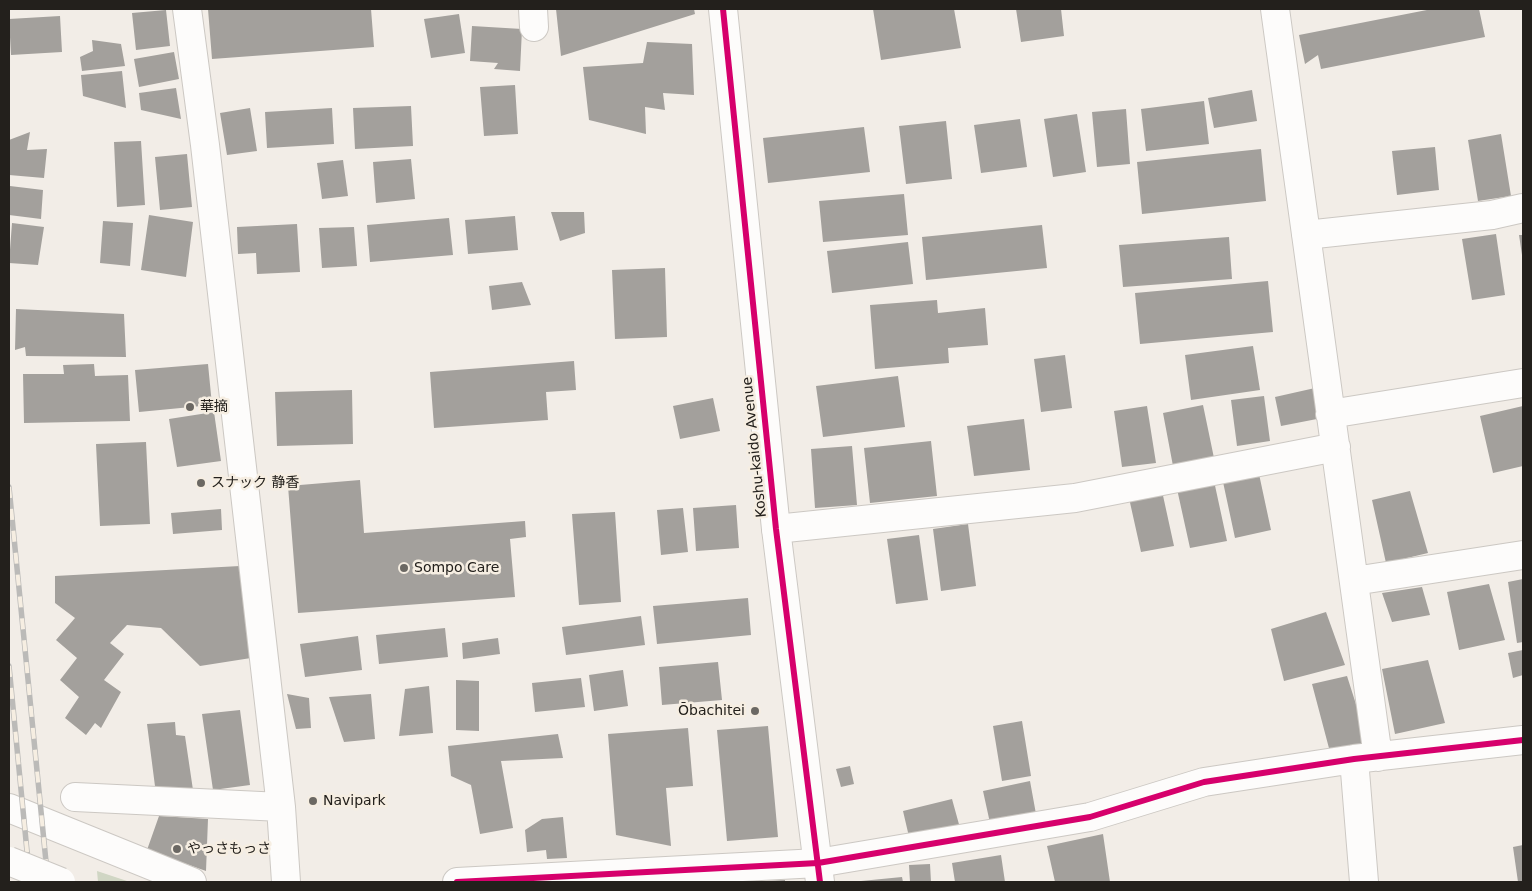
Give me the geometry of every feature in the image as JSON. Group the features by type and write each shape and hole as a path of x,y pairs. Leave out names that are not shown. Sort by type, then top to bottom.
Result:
{"main road":[{"path":"187,9 208,164 281,807 286,882"},
{"name":"Koshu-kaido Avenue","path":"723,9 776,528 819,873"},
{"path":"1275,9 1354,582 1366,758 1364,882"},
{"path":"1306,235 1492,215 1523,208"},
{"path":"1330,414 1523,383"},
{"path":"776,528 1075,498 1336,447"},
{"path":"1354,582 1523,556"},
{"path":"456,882 819,873 1090,817 1204,782 1366,758 1523,740"},
{"path":"75,797 281,807"},
{"path":"9,808 192,882"},
{"path":"9,861 61,882"}],"green space":[{"path":"97,871 130,882 98,882"}],"building":[{"path":"208,9 371,9 374,47 212,59"},
{"path":"556,9 694,9 695,14 561,56"},
{"path":"873,9 954,9 961,48 881,60"},
{"path":"1016,9 1061,9 1064,36 1021,42"},
{"path":"1432,9 1479,9 1485,37 1321,69 1318,55 1305,64 1299,35"},
{"path":"166,10 170,46 136,50 132,13"},
{"path":"459,14 465,53 431,58 424,19"},
{"path":"60,16 62,52 11,55 9,19"},
{"path":"472,26 522,29 520,71 494,69 498,63 470,61"},
{"path":"92,40 121,44 125,66 82,71 80,57 93,51"},
{"path":"647,42 692,44 694,95 663,93 665,110 645,107 646,134 589,120 583,67 643,63"},
{"path":"174,52 179,79 139,87 134,59"},
{"path":"122,71 126,108 83,96 81,75"},
{"path":"515,85 518,134 484,136 480,87"},
{"path":"176,88 181,119 141,110 139,93"},
{"path":"1252,90 1257,121 1214,128 1208,98"},
{"path":"1204,101 1209,144 1146,151 1141,109"},
{"path":"411,106 413,146 355,149 353,108"},
{"path":"250,108 257,151 227,155 220,113"},
{"path":"332,108 334,144 267,148 265,112"},
{"path":"1126,109 1130,164 1097,167 1092,112"},
{"path":"1077,114 1086,172 1053,177 1044,119"},
{"path":"1020,119 1027,167 981,173 974,125"},
{"path":"946,121 952,179 906,184 899,126"},
{"path":"864,127 870,172 768,183 763,138"},
{"path":"30,132 27,150 47,149 44,178 9,175 9,140"},
{"path":"1501,134 1511,196 1478,201 1468,140"},
{"path":"141,141 145,205 117,207 114,142"},
{"path":"1435,147 1439,190 1397,195 1392,151"},
{"path":"1261,149 1266,201 1142,214 1137,162"},
{"path":"187,154 192,207 160,210 155,157"},
{"path":"411,159 415,199 376,203 373,162"},
{"path":"343,160 348,196 322,199 317,163"},
{"path":"10,186 43,190 41,219 9,215"},
{"path":"904,194 908,235 823,242 819,201"},
{"path":"551,212 584,212 585,233 560,241"},
{"path":"149,215 193,222 186,277 141,270"},
{"path":"515,216 518,250 468,254 465,220"},
{"path":"449,218 453,255 370,262 367,225"},
{"path":"103,221 133,223 130,266 100,263"},
{"path":"12,223 44,227 38,265 9,263"},
{"path":"297,224 300,272 257,274 256,253 238,254 237,227"},
{"path":"1042,225 1047,268 926,280 922,237"},
{"path":"354,227 357,266 322,268 319,228"},
{"path":"1496,234 1505,295 1472,300 1462,239"},
{"path":"1519,235 1523,235 1523,255 1522,255"},
{"path":"1229,237 1232,279 1123,287 1119,245"},
{"path":"908,242 913,284 832,293 827,251"},
{"path":"665,268 667,337 615,339 612,270"},
{"path":"1268,281 1273,332 1140,344 1135,293"},
{"path":"522,282 531,305 492,310 489,286"},
{"path":"937,300 938,313 985,308 988,345 948,348 949,363 875,369 870,305"},
{"path":"16,309 124,314 126,357 26,356 25,347 15,350"},
{"path":"1253,346 1260,390 1191,400 1185,355"},
{"path":"1065,355 1072,408 1041,412 1034,359"},
{"path":"574,361 576,390 546,392 548,420 434,428 430,372"},
{"path":"94,364 95,376 128,375 130,421 24,423 23,374 64,374 63,365"},
{"path":"208,364 212,405 139,412 135,370"},
{"path":"898,376 905,427 823,437 816,386"},
{"path":"1315,388 1322,418 1281,426 1275,397"},
{"path":"352,390 353,444 277,446 275,392"},
{"path":"1264,396 1270,441 1237,446 1231,400"},
{"path":"713,398 720,431 680,439 673,406"},
{"path":"1203,405 1214,458 1173,466 1163,413"},
{"path":"1147,406 1156,463 1122,467 1114,411"},
{"path":"1523,406 1523,466 1493,473 1480,416"},
{"path":"214,412 221,461 177,467 169,419"},
{"path":"1024,419 1030,470 974,476 967,426"},
{"path":"931,441 937,496 870,503 864,448"},
{"path":"146,442 150,524 100,526 96,444"},
{"path":"852,446 857,505 815,508 811,449"},
{"path":"1259,474 1271,530 1235,538 1223,482"},
{"name":"Sompo Care","path":"360,480 364,533 525,521 526,537 510,539 515,597 298,613 288,486"},
{"path":"1214,481 1227,541 1190,548 1177,489"},
{"path":"1162,491 1174,546 1141,552 1129,498"},
{"path":"1410,491 1428,553 1386,563 1372,500"},
{"path":"736,505 739,548 696,551 693,508"},
{"path":"683,508 688,552 661,555 657,510"},
{"path":"221,509 222,530 173,534 171,513"},
{"path":"615,512 621,602 579,605 572,514"},
{"path":"968,524 976,586 941,591 933,529"},
{"path":"919,535 928,600 896,604 887,539"},
{"path":"240,566 251,658 200,666 161,628 127,625 110,643 124,654 104,680 121,692 101,728 95,723 86,735 65,718 79,697 60,680 77,658 56,640 75,618 55,603 55,576"},
{"path":"1523,579 1523,642 1517,643 1508,582"},
{"path":"1489,584 1505,640 1459,650 1447,592"},
{"path":"1422,587 1430,615 1392,622 1382,593"},
{"path":"748,598 751,635 657,644 653,606"},
{"path":"1326,612 1345,665 1284,681 1271,629"},
{"path":"641,616 645,645 566,655 562,627"},
{"path":"445,628 448,657 379,664 376,635"},
{"path":"358,636 362,670 305,677 300,644"},
{"path":"498,638 500,654 463,659 462,643"},
{"path":"1523,650 1523,675 1513,678 1508,653"},
{"path":"1428,660 1445,723 1395,734 1382,669"},
{"path":"718,662 722,700 662,705 659,667"},
{"path":"623,670 628,706 594,711 589,675"},
{"path":"1347,676 1368,742 1330,752 1312,684"},
{"path":"581,678 585,707 535,712 532,683"},
{"path":"456,680 479,681 479,731 456,730"},
{"path":"429,686 433,733 399,736 405,689"},
{"path":"287,694 309,698 311,728 296,729"},
{"path":"371,694 375,739 344,742 329,697"},
{"path":"240,710 250,785 213,790 202,714"},
{"path":"1022,721 1031,776 1002,781 993,726"},
{"path":"175,722 176,735 185,736 193,790 156,794 147,724"},
{"path":"768,726 778,837 727,841 717,730"},
{"path":"688,728 693,786 666,788 671,846 616,835 608,734"},
{"path":"558,734 563,758 501,761 513,828 480,834 471,785 451,776 448,746"},
{"path":"850,766 854,784 841,787 836,769"},
{"path":"1030,781 1036,814 990,823 983,791"},
{"path":"952,799 960,828 910,841 903,811"},
{"path":"159,816 208,819 206,871 147,850"},
{"path":"563,817 567,858 547,859 546,850 527,852 525,830 542,819"},
{"path":"1103,834 1110,882 1055,882 1047,846"},
{"path":"1523,845 1523,882 1518,882 1513,847"},
{"path":"1001,855 1005,882 955,882 952,863"},
{"path":"930,864 931,882 910,882 909,865"},
{"path":"902,877 903,882 861,882 861,881"},
{"path":"785,880 785,882 765,882 765,881"}],"railway":[{"path":"9,487 48,882"},
{"path":"9,666 30,882"}],"cycle path":[{"path":"723,9 776,529 820,882"},
{"path":"457,882 818,863 1090,817 1204,782 1354,759 1523,740"}],"place":[{"name":"華摘","path":"190,407"},
{"name":"スナック 静香","path":"201,483"},
{"name":"Sompo Care","path":"404,568"},
{"name":"Ōbachitei","path":"755,711"},
{"name":"Navipark","path":"313,801"},
{"name":"やっさもっさ","path":"177,849"}]}
